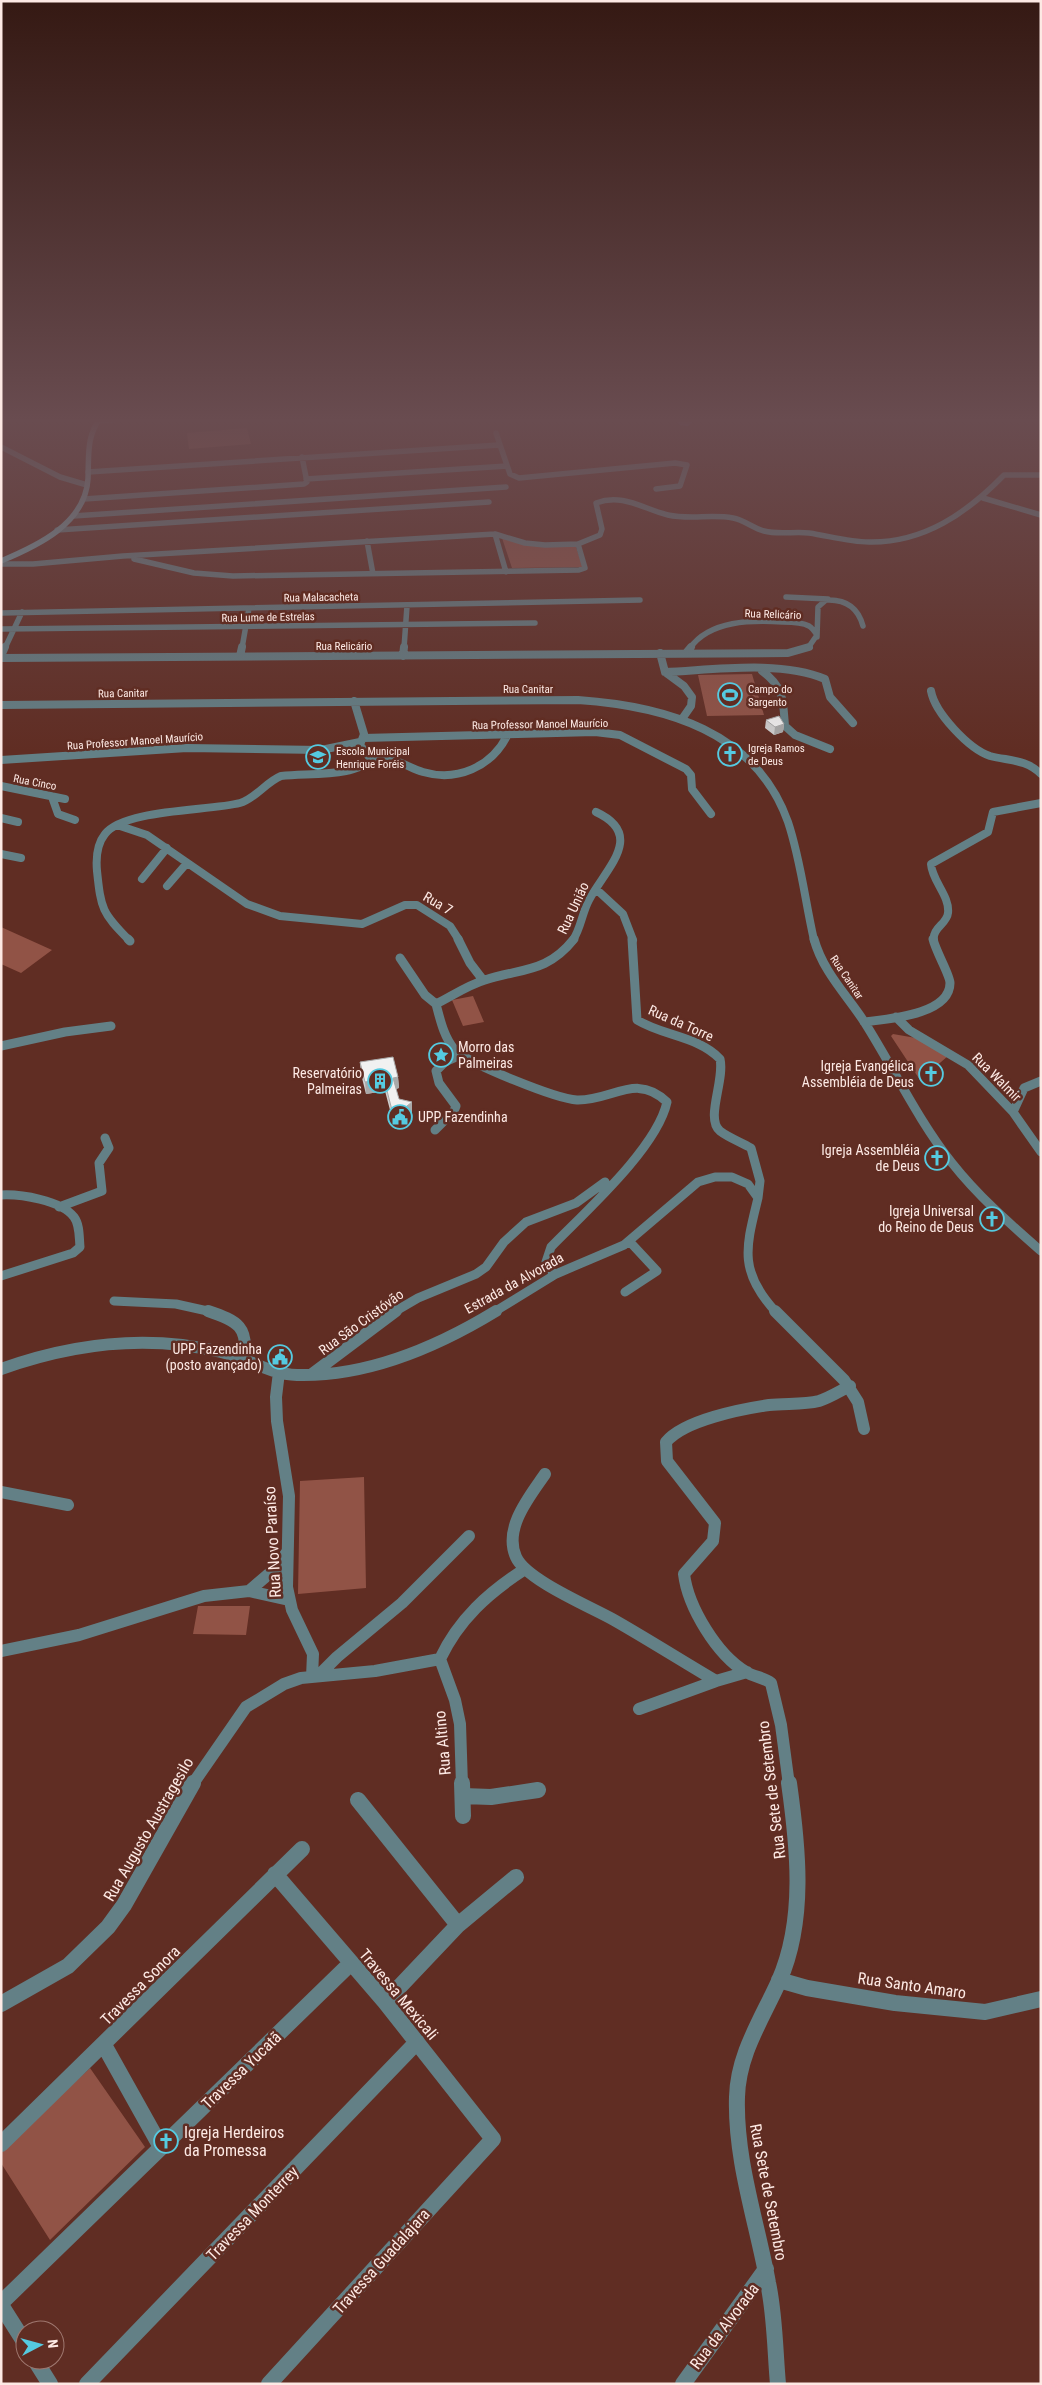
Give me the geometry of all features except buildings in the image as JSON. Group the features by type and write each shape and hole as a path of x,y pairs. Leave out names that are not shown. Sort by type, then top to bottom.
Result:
{"main road":[{"path":"1,562 57,530"}],"street":[{"path":"57,530 83,528"},
{"path":"1,562 33,564 123,556 495,534 534,544 578,544 600,535 602,528"},
{"path":"758,528 767,532 809,533 857,541 881,542 908,538 932,528"},
{"path":"495,534 506,572"},
{"path":"367,541 372,574"},
{"path":"123,556 210,575 506,572 580,570 585,568 585,563 578,544"},
{"path":"786,597 834,600 853,606 860,616 863,626"},
{"name":"Rua Malacacheta","path":"1,613 640,600"},
{"path":"817,638 819,630 818,607 822,601 834,600"},
{"path":"403,656 407,606"},
{"path":"240,656 249,608"},
{"path":"1,657 22,612"},
{"name":"Rua Relicário","path":"1,657 403,656 797,652 808,648 817,638 813,629 800,623 740,622 726,625 702,636 690,644 686,653"},
{"name":"Rua Lume de Estrelas","path":"1,629 535,623"},
{"path":"660,653 665,672 684,686 692,697 691,706 682,719"},
{"path":"762,670 774,680 783,697 785,726 795,734 830,749"},
{"path":"665,672 802,671 822,678 830,697 853,723"},
{"path":"931,691 931,699 939,711 976,748 989,755 1024,762 1031,765 1041,774"},
{"path":"354,701 364,734 361,740 373,762"},
{"name":"Rua Canitar","path":"1,705 354,701 597,701 646,709 682,719 734,746 754,764 776,795 803,877 812,936 823,964 864,1022 918,1110 963,1178 1041,1251"},
{"name":"Rua Professor Manoel Maurício","path":"1,760 187,748 321,750 361,740 595,732 620,735 686,769 691,775 692,789 711,814"},
{"path":"130,941 103,912 97,887 98,848 104,835 116,825 176,810 237,804 248,799 277,777 346,771 373,762 401,761 420,771 432,774 463,773 477,768 496,755 507,736"},
{"name":"Rua Cinco","path":"1,786 65,799"},
{"path":"52,797 58,814 75,820"},
{"path":"864,1022 922,1012 935,1004 950,986 946,972 936,952 933,936 946,917 948,908 933,874 932,864 988,832 993,812 1041,803"},
{"name":"Rua União","path":"436,1004 483,980 538,967 562,954 580,928 587,903 619,850 622,841 619,826 596,812"},
{"path":"1,818 18,822"},
{"name":"Rua 7","path":"116,825 147,836 237,898 258,909 292,918 354,924 375,920 405,905 417,905 450,926 467,952 470,963 483,980"},
{"path":"142,879 167,848"},
{"path":"1,854 21,858"},
{"path":"167,886 187,863"},
{"name":"Rua da Torre","path":"596,889 621,912 629,928 634,950 638,1020 652,1028 706,1048 720,1059 722,1072 714,1109 714,1124 719,1130 751,1148 753,1162 762,1187 762,1193 758,1198"},
{"path":"400,958 413,973 426,996 436,1004 451,1044 461,1055 445,1062 436,1071 439,1083 456,1106 454,1111 435,1130"},
{"name":"Rua Walmir","path":"896,1018 910,1030 968,1065 1013,1112 1041,1152"},
{"path":"1,1046 65,1032 111,1026"},
{"name":"Rua São Cristóvão","path":"461,1055 540,1090 568,1099 583,1100 625,1089 646,1090 660,1095 668,1105 665,1116 657,1129 626,1168 551,1247 546,1255 546,1264 554,1275"},
{"path":"1013,1112 1021,1089 1041,1082"},
{"path":"59,1207 102,1191 98,1167 109,1148 105,1138"},
{"name":"Rua São Cristóvão","path":"311,1375 397,1310 418,1298 476,1274 486,1267 504,1242 526,1222 576,1203 626,1168"},
{"name":"Estrada da Alvorada","path":"1,1369 24,1360 105,1343 160,1342 220,1351 295,1376 360,1369 410,1355 482,1319 554,1275 630,1242 690,1188 708,1177 723,1176 739,1179 752,1187 758,1198"},
{"path":"1,1195 20,1195 59,1207 74,1217 79,1249 1,1276"},
{"path":"758,1198 750,1226 747,1252 751,1271 756,1282 782,1320 830,1362 850,1386 861,1407 864,1429"},
{"path":"625,1292 657,1271 630,1242"},
{"path":"114,1301 169,1302 230,1319 246,1335 249,1348 244,1360"},
{"name":"Rua Novo Paraíso","path":"279,1372 275,1403 276,1427 289,1497 287,1552 289,1600 313,1647 315,1676"},
{"name":"Rua Sete de Setembro","path":"778,2384 775,2335 766,2269 744,2170 738,2127 737,2096 738,2077 749,2042 779,1980 794,1928 797,1840 775,1694 770,1683 765,1678 747,1672 712,1637 687,1594 684,1574 713,1541 715,1523 667,1461 666,1442 670,1437 688,1427 725,1414 769,1405 819,1401 850,1386"},
{"path":"545,1474 522,1509 513,1533 516,1556 525,1568 716,1681"},
{"path":"1,1492 68,1505"},
{"path":"315,1676 402,1603 469,1536"},
{"path":"249,1591 277,1567 287,1552"},
{"path":"440,1659 447,1642 466,1615 482,1600 525,1568"},
{"path":"1,1651 79,1635 204,1596 249,1591 289,1600"},
{"name":"Rua Augusto Austragesilo","path":"1,2004 68,1966 108,1927 124,1905 181,1801 246,1707 266,1692 284,1684 315,1676 375,1670 440,1659"},
{"name":"Rua Altino","path":"440,1659 453,1692 458,1715 463,1816"},
{"path":"639,1709 716,1681 747,1672"},
{"path":"463,1796 491,1797 538,1790"},
{"path":"358,1800 458,1925"},
{"name":"Travessa Sonora","path":"1,2144 302,1849"},
{"name":"Travessa Mexicali","path":"276,1874 385,2002 493,2139"},
{"path":"385,2002 458,1925 516,1877"},
{"name":"Travessa Yucatã","path":"1,2304 351,1963"},
{"name":"Rua Santo Amaro","path":"779,1980 807,1988 895,2002 985,2012 1022,2005 1041,1999"},
{"name":"Travessa Monterrey","path":"87,2384 417,2042"},
{"path":"104,2045 161,2147"},
{"name":"Travessa Guadalajara","path":"269,2384 493,2139"},
{"name":"Rua da Alvorada","path":"683,2384 766,2269"},
{"path":"1,2304 15,2327"},
{"path":"41,2370 50,2384"}],"shaded area":[{"path":"502,538 576,547 583,567 512,568"},
{"name":"Campo do Sargento","path":"752,674 764,715 707,716 698,675"},
{"path":"1,927 52,950 21,973 1,964"},
{"path":"473,996 484,1022 463,1026 452,1000"},
{"path":"893,1034 916,1038 948,1056 920,1080 891,1036"},
{"path":"364,1477 366,1588 298,1594 300,1481"},
{"path":"198,1606 250,1606 246,1635 193,1634"},
{"path":"90,2068 145,2147 50,2240 1,2163 1,2151"}],"place":[{"name":"Campo do Sargento","path":"730,695"},
{"name":"Igreja Ramos de Deus","path":"730,754"},
{"name":"Escola Municipal Henrique Foréis","path":"318,757"},
{"name":"Morro das Palmeiras","path":"441,1055"},
{"name":"Igreja Evangélica Assembléia de Deus","path":"931,1074"},
{"name":"Reservatório Palmeiras","path":"380,1081"},
{"name":"UPP Fazendinha","path":"400,1117"},
{"name":"Igreja Assembléia de Deus","path":"937,1158"},
{"name":"Igreja Universal do Reino de Deus","path":"992,1219"},
{"name":"UPP Fazendinha (posto avançado)","path":"280,1357"},
{"name":"Igreja Herdeiros da Promessa","path":"166,2141"}]}
